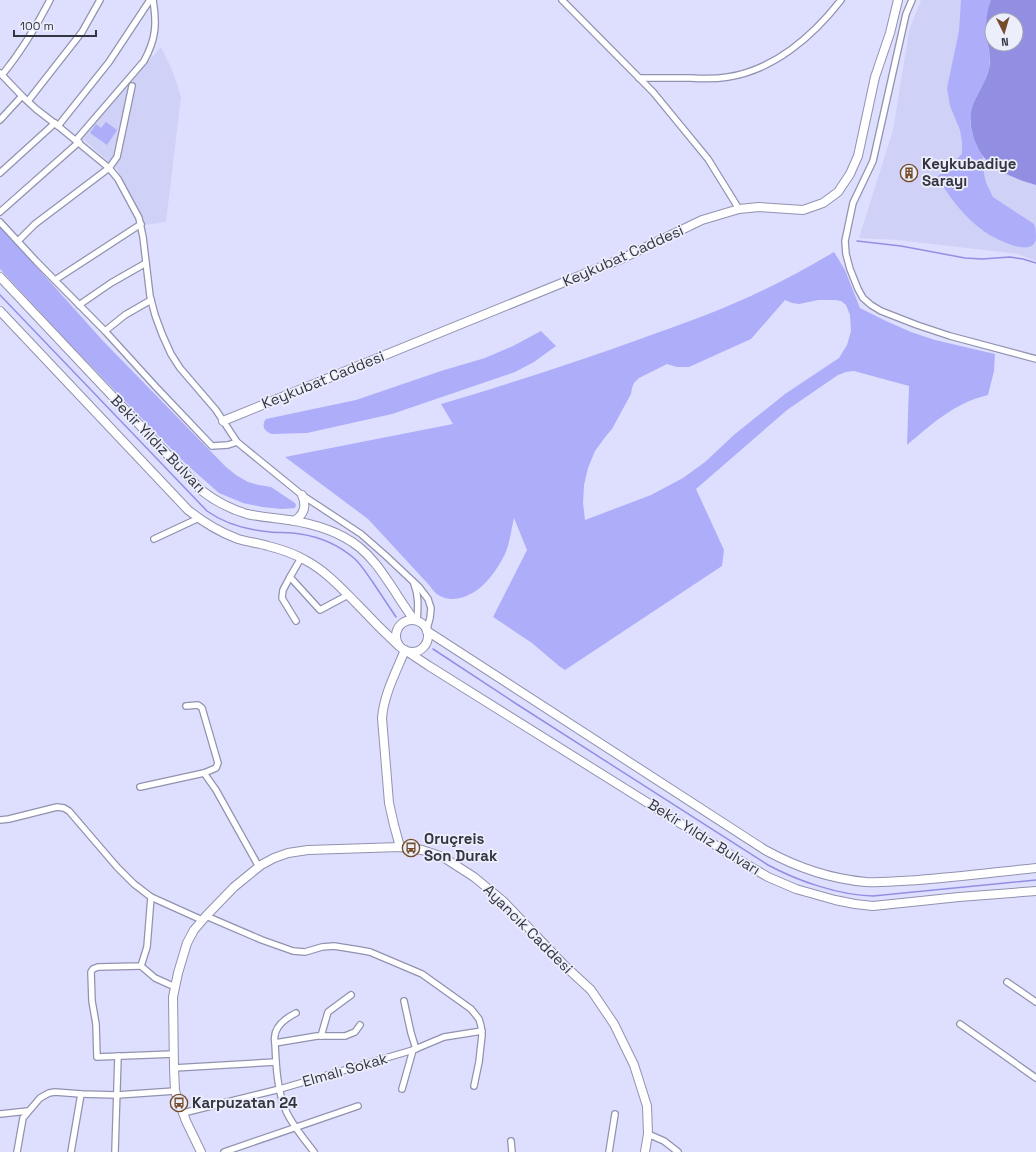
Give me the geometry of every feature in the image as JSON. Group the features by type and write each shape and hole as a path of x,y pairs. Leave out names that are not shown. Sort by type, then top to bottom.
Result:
{"main road":[{"name":"Keykubat Caddesi","path":"223,421 621,259 702,220 738,209 759,207 803,210 823,203 838,192 850,174 858,156 875,77 890,33 898,0"},
{"name":"Bekir Yıldız Bulvarı","path":"0,277 201,490 221,504 237,511 256,516 311,524 327,529 344,537 368,555 381,570 416,620"},
{"name":"Bekir Yıldız Bulvarı","path":"0,311 181,504 199,518 212,527 230,536 248,542 277,548 301,558 323,572 384,632 404,649 738,860 768,877 796,889 835,900 873,906 1036,891"},
{"path":"294,521 302,515 304,509 302,495"},
{"path":"416,620 427,630 428,640 422,649 415,652 404,649 396,636 397,629 405,622 416,620"},
{"name":"Bekir Yıldız Bulvarı","path":"427,630 766,850 791,863 834,877 876,883 1036,868"},
{"path":"400,847 389,803 382,724 383,706 386,694 404,649"},
{"name":"Ayancık Caddesi","path":"202,1152 183,1113 175,1091 174,1068 173,997 187,943 194,930 234,887 259,867 274,858 295,852 400,847 422,850 443,857 474,877 503,901 565,966 591,990 614,1024 634,1065 647,1106 648,1134 645,1152"}],"street":[{"path":"50,0 25,44 1,74 22,96 110,168 122,184 141,224 151,300 158,325 175,360 185,375 210,402 237,442 302,495 361,534 422,590 430,604 430,618 427,630"},
{"path":"28,101 82,32 100,0"},
{"path":"0,173 57,124 108,62 150,0"},
{"path":"0,212 77,141 144,61 151,48 155,29 156,14 153,0"},
{"path":"562,0 653,92 708,159 738,209"},
{"path":"639,78 719,78 735,76 758,69 774,61 800,42 826,18 841,0"},
{"path":"912,0 906,14 873,161 852,203 845,241 846,254 850,269 863,298 881,311 950,336 1036,359"},
{"path":"18,241 35,224 110,168 117,157 132,86"},
{"path":"0,120 22,96"},
{"path":"0,222 105,331 212,446 228,445 237,442"},
{"path":"55,280 141,224"},
{"path":"80,305 116,280 146,263"},
{"path":"105,331 125,315 151,300"},
{"path":"154,539 199,518"},
{"path":"296,621 284,603 282,596 283,590 301,558"},
{"path":"290,577 320,610 348,595"},
{"path":"412,581 418,595 416,620"},
{"path":"140,787 204,773 216,768 218,763 202,708 198,705 186,706"},
{"path":"204,773 216,790 259,867"},
{"path":"0,820 57,807 64,808 69,811 82,825 117,867 151,898 293,951 305,952 322,947 334,946 370,952 422,974 474,1012 479,1019 482,1031 479,1062 474,1086"},
{"path":"141,966 147,947 151,898"},
{"path":"174,1054 97,1057 96,1024 92,1001 91,972 98,966 141,966 155,978 175,987"},
{"path":"1007,982 1036,1002"},
{"path":"321,1036 328,1012 351,994"},
{"path":"402,1089 415,1050 404,1001"},
{"path":"296,1013 287,1018 278,1026 274,1036 276,1062 280,1089 286,1110 296,1128 314,1152"},
{"path":"960,1024 1036,1078"},
{"path":"275,1043 321,1036 348,1035 355,1032 360,1025"},
{"name":"Elmalı Sokak","path":"183,1113 280,1089 415,1050 444,1037 482,1031"},
{"path":"115,1152 118,1056"},
{"path":"174,1068 276,1062"},
{"path":"17,1152 23,1118 43,1096 49,1093 117,1095 175,1091"},
{"path":"71,1152 81,1094"},
{"path":"224,1152 358,1106"},
{"path":"0,1114 28,1111"},
{"path":"609,1152 615,1114"},
{"path":"648,1134 664,1141 678,1152"},
{"path":"511,1141 512,1152"}],"shaded area":[{"path":"921,0 1036,0 1036,261 1018,254 898,240 859,238 893,130 909,31"},
{"path":"961,0 991,0 988,12 984,12 984,52 989,52 989,69 985,81 976,97 970,121 976,144 983,156 985,179 993,197 1034,224 1036,229 1036,239 1033,245 1028,247 1012,245 985,232 958,207 937,177 962,154 960,130 950,106 947,88 959,31"},
{"path":"991,0 1036,0 1036,185 1010,176 994,167 981,153 973,136 971,126 972,108 986,79 990,64 989,52 1024,52 1024,12 988,12"},
{"path":"161,47 173,72 181,97 166,222 144,225 117,169 82,138"},
{"path":"106,122 117,130 107,145 90,133 96,124 101,128"},
{"path":"0,226 104,342 226,467 248,482 271,487 295,503 295,508 282,509 243,503 219,493 186,464 67,341 0,269"},
{"path":"834,252 845,270 860,308 911,332 935,340 995,354 994,371 988,395 965,403 944,415 907,445 909,386 854,371 838,375 787,410 696,489 724,550 722,566 565,670 532,643 493,617 527,550 514,518 507,550 491,576 475,592 461,598 447,599 435,592 368,519 285,457 453,424 441,404 568,364 697,318 761,291","holes":["785,300 799,304 818,300 835,300 841,301 846,305 850,315 851,331 847,345 839,358 785,394 735,434 705,462 683,478 651,495 585,520 583,503 584,485 588,468 595,451 612,429 631,394 634,383 639,378 667,364 677,367 689,367 751,339"]},
{"path":"541,331 556,346 534,362 515,372 392,414 307,433 272,434 267,432 264,428 264,421 266,419 356,400 441,371 485,358 513,346"}],"waterway":[{"path":"857,241 901,246 965,258 982,259 1010,257 1036,263"},
{"path":"0,295 207,511 229,523 245,528 308,535 337,546 360,564 396,617"},
{"path":"433,649 768,865 805,882 846,893 873,896 1036,880"}],"place":[{"name":"Keykubadiye Sarayı","path":"909,173"},
{"name":"Oruçreis Son Durak","path":"411,848"},
{"name":"Karpuzatan 24","path":"179,1103"}]}
